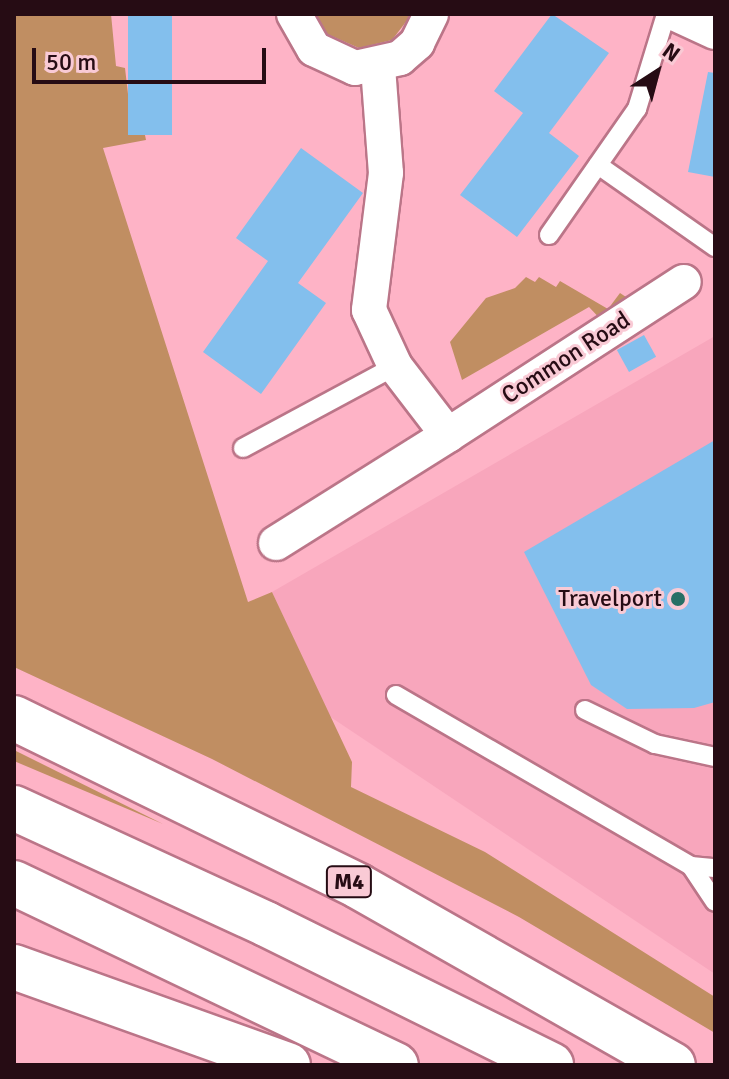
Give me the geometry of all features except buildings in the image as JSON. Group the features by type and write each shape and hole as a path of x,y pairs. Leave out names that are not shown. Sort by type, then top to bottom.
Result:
{"highway":[{"name":"M4","path":"14,718 358,886 673,1065"},
{"path":"14,808 266,924 551,1065"},
{"path":"14,883 396,1065"},
{"path":"14,967 288,1065"}],"street":[{"path":"294,14 314,49 333,62 378,67 417,43 431,14"},
{"path":"677,14 715,32"},
{"path":"378,67 386,173 369,310 395,366 448,435"},
{"name":"Common Road","path":"276,543 684,282"}],"lane":[{"path":"549,235 637,109 666,14"},
{"path":"598,165 715,247"},
{"path":"243,448 395,366"},
{"path":"396,695 691,866 715,868"},
{"path":"585,710 655,744 715,757"},
{"path":"691,866 715,902"}],"shaded area":[{"path":"14,14 111,14 116,66 125,68 128,94 136,91 146,140 103,148 248,602 272,592 352,762 351,787 485,852 715,997 715,1033 519,917 212,759 14,667"},
{"path":"315,14 412,14 392,40 359,48 327,34"},
{"path":"526,277 535,282 539,277 556,287 560,281 608,309 620,293 653,315 639,333 620,318 606,325 589,307 462,380 450,342 486,298 515,288"},
{"path":"715,336 715,974 329,716 272,592"},
{"path":"14,750 163,824 14,761"}],"place":[{"name":"Travelport","path":"678,599"}]}
